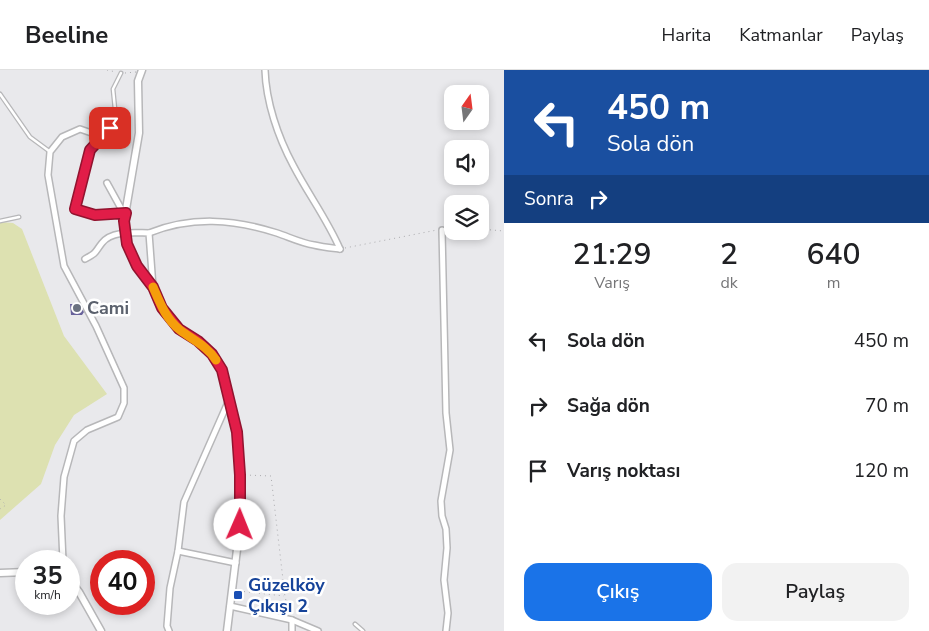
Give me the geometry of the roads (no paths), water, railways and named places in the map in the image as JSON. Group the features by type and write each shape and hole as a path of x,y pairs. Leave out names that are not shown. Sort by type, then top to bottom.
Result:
{"street":[{"path":"142,70 138,81 139,134 124,213 127,244 137,266 153,287 162,308 179,329 198,341 212,354 222,370 237,432 240,475 240,525 227,631"},
{"path":"85,259 97,252 103,241 114,235 149,234 168,226 214,220 238,223 276,232 312,245 340,249 332,229 292,164 273,115 265,70"},
{"path":"62,550 61,516 64,477 74,441 87,430 118,417 124,403 124,388 116,366 64,266 48,175 50,152 62,137 80,129 102,137 90,150 75,209 95,215 124,213"},
{"path":"107,183 124,213"},
{"path":"442,230 446,403 450,450 441,501 442,516 446,530 444,580 448,612 446,631"},
{"path":"149,234 153,287"},
{"path":"169,631 167,626 170,588 178,551 184,502 229,400"},
{"path":"178,551 236,563"},
{"path":"0,573 15,572"},
{"path":"80,594 101,631"},
{"path":"230,606 292,620 318,631"},
{"path":"292,620 292,631"}],"lane":[{"path":"102,137 112,125 115,109 113,89 121,73"},
{"path":"0,94 30,137 50,152"},
{"path":"0,221 19,216"},
{"path":"355,624 364,631"}],"place":[{"name":"Cami","path":"77,308"},
{"name":"Güzelköy Çıkışı 2","path":"238,595"}]}
